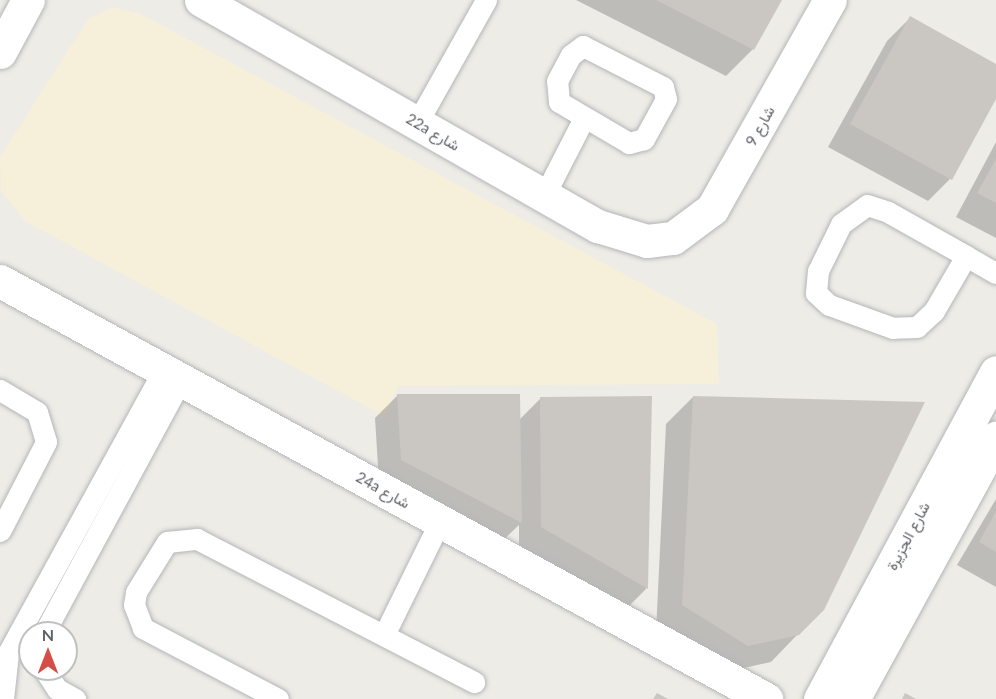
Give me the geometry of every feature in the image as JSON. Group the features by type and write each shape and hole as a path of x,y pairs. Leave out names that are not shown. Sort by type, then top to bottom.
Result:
{"street":[{"path":"0,52 28,0"},
{"name":"22a شارع","path":"201,0 544,196 622,237 673,238"},
{"name":"شارع 9","path":"673,238 712,209 830,0"},
{"name":"24a شارع","path":"0,281 766,699"},
{"name":"شارع الجزيرة","path":"820,699 996,373"},
{"name":"شارع الجزيرة","path":"853,699 996,438"}],"lane":[{"path":"417,123 486,0"},
{"path":"583,46 658,83 666,93 649,133 637,143 584,118 555,96 571,55 583,46"},
{"path":"544,196 584,118"},
{"path":"966,256 934,311 917,327 893,328 829,305 816,293 818,271 841,224 867,205 966,256 996,273"},
{"path":"50,621 172,375"},
{"path":"3,699 4,659 172,375"},
{"path":"0,390 37,412 46,442 0,531"},
{"path":"384,635 440,521"},
{"path":"278,699 143,628 134,605 136,592 166,542 197,539 474,682"},
{"path":"52,681 57,689 75,699"}],"sand":[{"path":"113,7 141,14 717,324 719,384 399,386 384,416 25,221 1,191 0,157 88,19"}],"building":[{"path":"656,0 782,0 754,50"},
{"path":"910,16 996,64 996,99 952,180 850,124"},
{"path":"996,159 996,203 977,193"},
{"path":"397,394 520,394 522,523 401,460"},
{"path":"652,396 648,589 541,527 540,397"},
{"path":"693,396 925,402 824,610 799,635 748,646 682,605"},
{"path":"996,511 996,552 979,542"},
{"path":"657,693 668,699 653,699"},
{"path":"905,693 916,699 902,699"}]}
